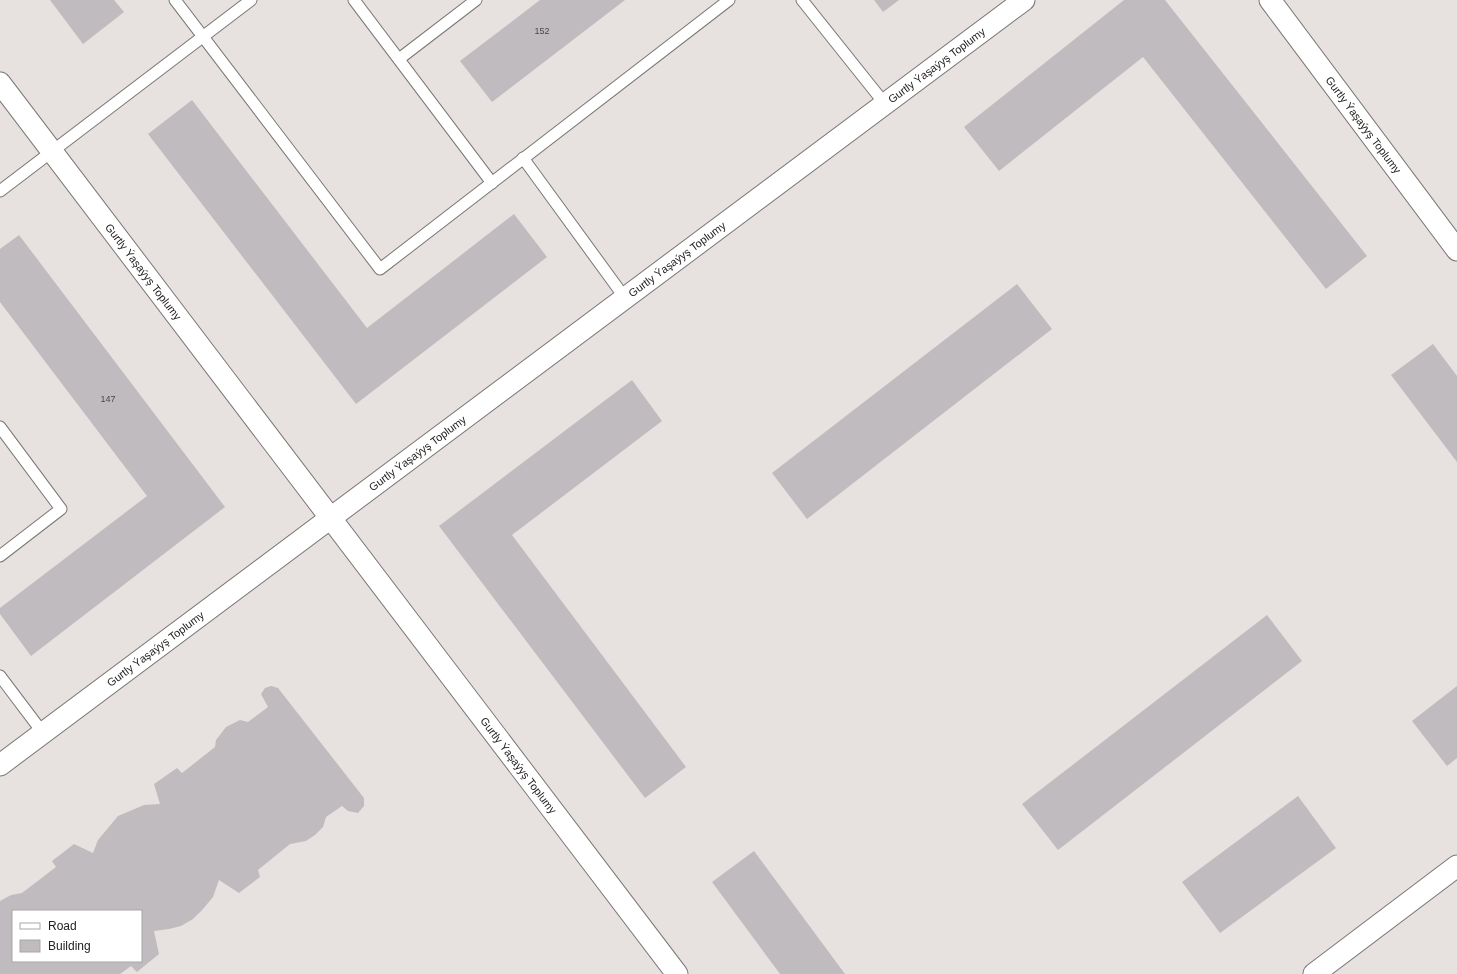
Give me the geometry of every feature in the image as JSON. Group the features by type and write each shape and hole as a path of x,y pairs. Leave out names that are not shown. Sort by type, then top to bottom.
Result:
{"street":[{"name":"Gurtly Ýaşaýyş Toplumy","path":"0,765 1024,0"},
{"name":"Gurtly Ýaşaýyş Toplumy","path":"1270,0 1457,250"},
{"name":"Gurtly Ýaşaýyş Toplumy","path":"0,83 677,974"},
{"path":"1314,974 1457,866"}],"lane":[{"path":"175,0 380,268 729,0"},
{"path":"0,190 251,0"},
{"path":"354,0 492,183"},
{"path":"399,59 476,0"},
{"path":"802,0 885,104"},
{"path":"524,158 625,298"},
{"path":"0,427 61,509 0,556"},
{"path":"0,676 43,733"}],"building":[{"path":"50,0 114,0 124,12 83,44"},
{"path":"540,0 625,0 492,102 460,61"},
{"path":"874,0 899,0 883,12"},
{"path":"1124,0 1165,0 1367,256 1326,289 1143,57 999,171 964,127"},
{"path":"192,100 367,328 514,214 547,257 356,404 148,134"},
{"path":"19,235 225,507 31,656 0,614 0,608 147,496 0,302 0,249"},
{"path":"1017,284 1052,329 807,519 772,473"},
{"path":"1433,344 1457,376 1457,462 1391,375"},
{"path":"632,380 662,421 512,535 686,767 645,798 439,526"},
{"path":"1267,615 1302,661 1058,850 1022,804"},
{"path":"271,686 278,688 364,798 364,806 358,813 348,811 342,806 326,817 323,827 315,835 306,841 290,844 258,870 260,877 239,893 219,880 213,897 193,919 181,926 154,931 159,954 137,972 131,966 120,974 0,974 0,901 11,895 22,893 56,867 52,861 74,844 93,853 98,840 118,816 144,805 160,804 154,784 177,768 182,773 215,747 216,740 226,727 240,720 248,722 268,707 261,694 265,688"},
{"path":"1457,686 1457,758 1447,766 1412,721"},
{"path":"1298,796 1336,848 1220,933 1182,882"},
{"path":"754,851 845,974 780,974 712,882"}]}
